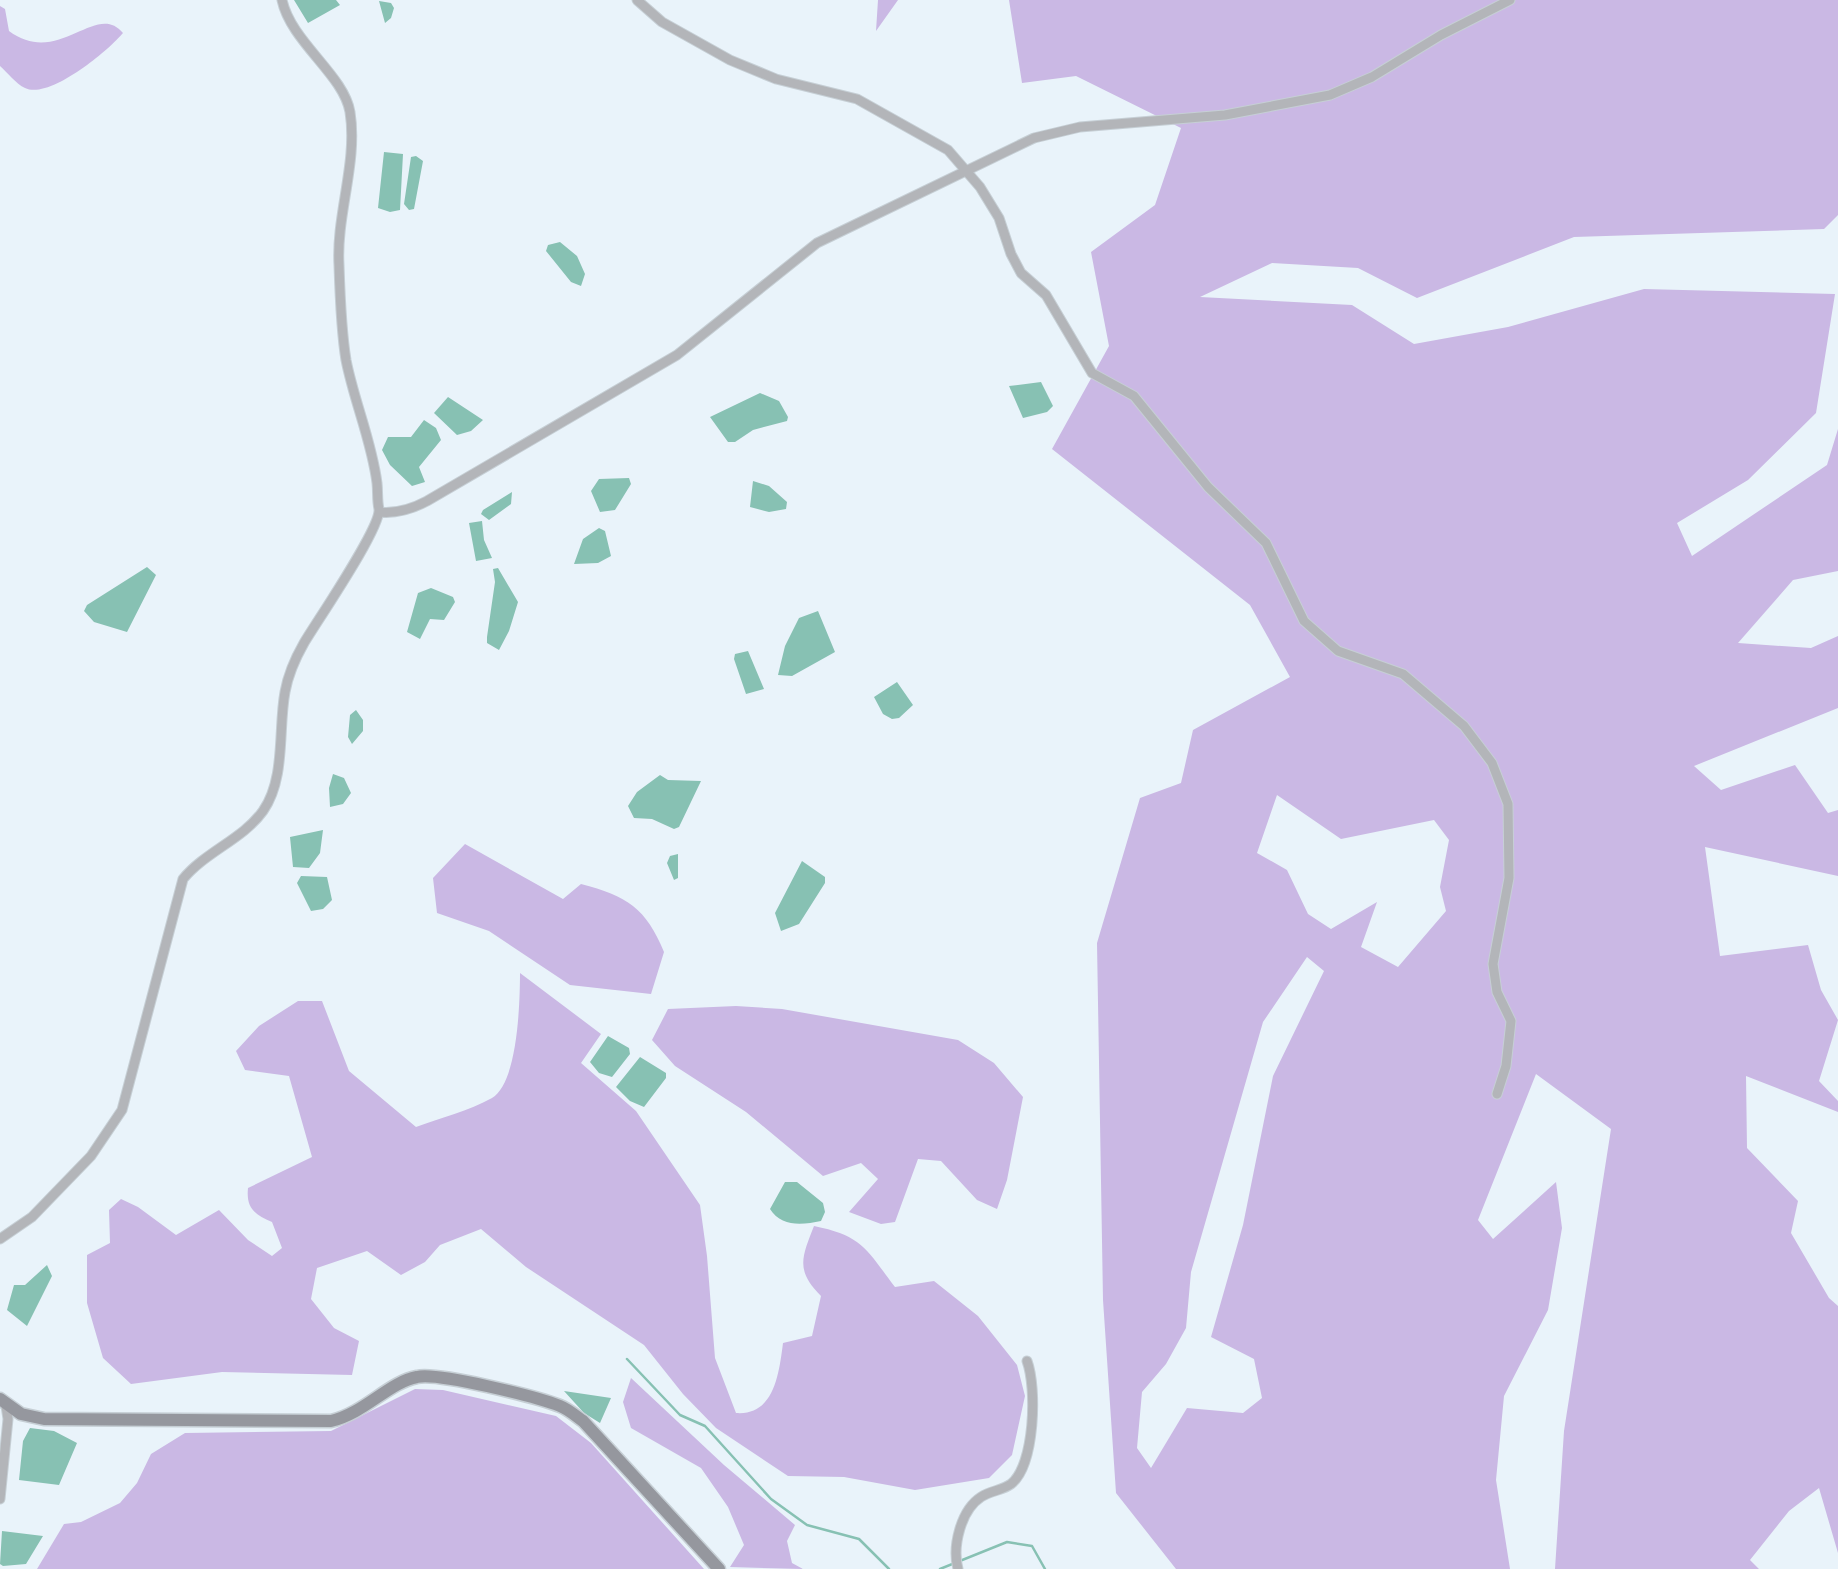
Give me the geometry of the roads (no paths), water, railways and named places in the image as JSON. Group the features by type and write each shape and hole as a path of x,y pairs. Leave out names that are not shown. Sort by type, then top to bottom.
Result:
{"street":[{"path":"0,1239 32,1217 91,1156 122,1110 183,879 195,865 255,821 264,810 275,779 285,692 291,671 303,645 365,543 379,512 377,484 346,358 340,292 338,251 351,133 350,110 342,93 296,32 282,0"},
{"path":"636,0 662,22 730,60 776,79 857,99 948,149 968,172 999,218 1021,274 1046,295 1092,373 1133,396 1208,487 1266,543 1304,621 1338,651 1403,674 1464,726 1492,764 1508,804 1509,878 1493,964 1497,992 1511,1021 1506,1066 1497,1094"},
{"path":"379,512 412,509 677,355 817,243 853,223 968,172 1034,138 1080,127 1225,115 1330,95 1372,78 1510,0"},
{"path":"958,1569 956,1544 968,1507 983,1496 1010,1485 1023,1470 1034,1403 1033,1377 1027,1361"},
{"path":"3,1402 21,1414 54,1420 331,1421 348,1417 418,1376 444,1378 562,1407 583,1421 719,1569"},
{"path":"0,1499 8,1419 3,1402"}],"waterway":[{"path":"627,1359 680,1415 705,1426 771,1499 807,1525 859,1539 889,1569"},
{"path":"940,1569 1007,1542 1032,1546 1045,1569"}]}
